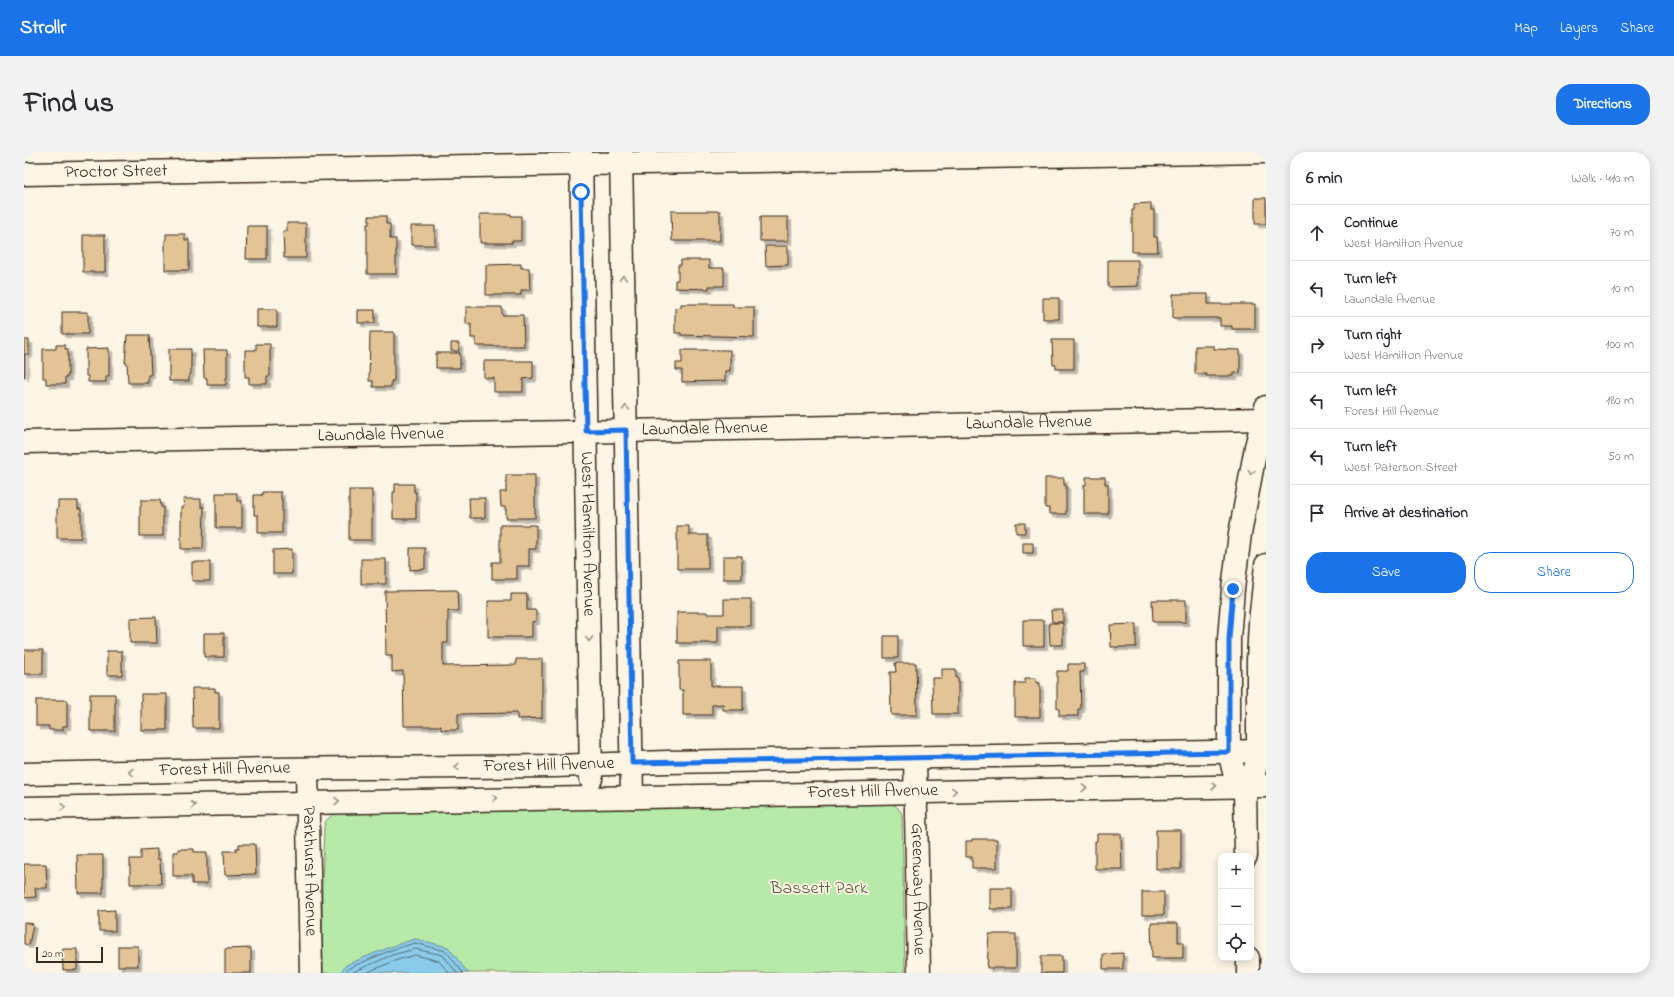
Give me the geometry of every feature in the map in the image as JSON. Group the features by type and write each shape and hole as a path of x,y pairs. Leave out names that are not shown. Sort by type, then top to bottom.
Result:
{"street":[{"name":"Proctor Street","path":"24,174 581,158 1263,152"},
{"name":"West Hamilton Avenue","path":"581,158 592,797"},
{"path":"621,158 632,797"},
{"path":"1255,786 1234,772 1229,752 1229,653 1233,589 1246,498 1265,415"},
{"name":"Lawndale Avenue","path":"24,442 586,431 1265,415"},
{"path":"1246,853 1255,786 1254,773 1262,751 1258,660 1266,565"},
{"name":"Forest Hill Avenue","path":"24,774 591,765 1262,751"},
{"name":"Greenway Avenue","path":"915,758 919,973"},
{"name":"Parkhurst Avenue","path":"308,769 311,973"},
{"name":"Forest Hill Avenue","path":"24,808 1255,786"},
{"path":"1248,961 1248,973"}],"green space":[{"name":"Bassett Park","path":"879,803 895,806 902,814 905,973 323,973 322,887 324,826 328,818 342,812"}],"water":[{"path":"415,939 448,947 468,973 340,973 346,965 390,947"}],"building":[{"path":"1255,198 1266,198 1266,224 1255,224"},
{"path":"1151,203 1151,210 1154,210 1154,237 1157,237 1158,252 1132,252 1132,210 1134,210 1134,204"},
{"path":"671,211 720,211 720,241 672,241"},
{"path":"480,214 511,214 511,216 521,216 521,241 511,241 512,243 480,243"},
{"path":"369,216 386,216 386,224 390,224 390,239 396,239 396,274 367,274 367,224 369,224"},
{"path":"760,217 788,217 788,241 760,241"},
{"path":"287,223 306,223 306,258 284,258 283,231 287,231"},
{"path":"247,226 267,226 267,259 246,259"},
{"path":"411,226 435,226 435,245 411,245"},
{"path":"166,234 185,234 185,240 189,240 189,270 165,270"},
{"path":"83,235 105,235 105,272 83,272"},
{"path":"765,246 788,246 788,265 766,266"},
{"path":"681,260 709,260 709,268 724,268 724,286 709,286 709,289 675,288 675,280 678,280 678,265 681,265"},
{"path":"1108,260 1138,260 1138,286 1108,287"},
{"path":"521,264 521,268 529,268 530,290 521,290 521,295 486,295 486,265"},
{"path":"1173,294 1208,294 1208,304 1255,304 1255,329 1232,329 1232,326 1220,326 1220,318 1173,318"},
{"path":"1043,298 1059,298 1059,319 1043,319"},
{"path":"681,304 733,304 733,307 754,307 754,337 681,335 681,333 675,333 675,308 681,307"},
{"path":"466,307 502,307 502,315 523,315 524,346 476,346 476,338 471,338 471,324 466,324"},
{"path":"257,309 277,309 277,327 257,327"},
{"path":"358,310 375,310 375,323 358,323"},
{"path":"62,312 88,312 88,334 62,334"},
{"path":"370,332 394,332 394,381 391,381 391,387 373,387 373,381 369,381"},
{"path":"127,335 149,335 151,375 148,375 148,383 128,383 127,363 125,363"},
{"path":"24,340 29,340 29,354 25,354 25,377 24,377"},
{"path":"1052,340 1074,340 1074,369 1056,369 1056,365 1053,365"},
{"path":"451,343 459,343 459,351 451,351"},
{"path":"256,344 270,344 270,376 267,376 267,384 249,384 249,377 245,377 245,350 256,350"},
{"path":"56,345 65,345 65,349 68,349 68,377 65,377 65,384 46,384 46,378 43,378 43,349 56,349"},
{"path":"1195,346 1214,346 1214,349 1240,350 1240,373 1234,373 1234,376 1206,376 1206,374 1195,374"},
{"path":"109,348 109,376 106,376 106,382 88,382 88,376 86,376 86,349"},
{"path":"169,349 191,349 191,374 189,374 189,381 169,381"},
{"path":"203,350 227,350 226,385 207,385 207,378 204,378"},
{"path":"682,350 730,350 730,371 725,371 725,381 682,382 682,370 676,370 676,363 682,363"},
{"path":"436,353 460,353 460,368 436,368"},
{"path":"484,361 533,361 533,378 523,379 523,392 494,392 494,378 484,378"},
{"path":"506,475 535,475 535,518 506,518 506,507 501,507 500,492 506,492"},
{"path":"1086,477 1105,477 1105,484 1108,484 1108,514 1084,514 1084,485 1086,485"},
{"path":"1045,478 1064,478 1064,485 1066,485 1066,514 1049,514 1049,508 1045,508"},
{"path":"395,484 414,484 414,492 416,492 416,519 393,519 393,492 395,492"},
{"path":"349,490 372,490 372,540 349,540"},
{"path":"262,492 281,492 282,533 258,533 258,515 254,515 254,495 262,495"},
{"path":"216,493 237,493 237,501 242,501 242,528 216,528"},
{"path":"469,498 485,498 485,518 470,518"},
{"path":"183,499 201,499 201,507 204,507 203,549 181,549 181,507 184,507"},
{"path":"141,500 160,500 161,507 163,507 163,536 140,536"},
{"path":"58,501 78,501 78,509 81,509 81,538 57,538"},
{"path":"1016,523 1025,523 1025,533 1016,533"},
{"path":"500,525 536,525 536,549 529,549 529,566 517,566 517,579 492,579 492,562 500,562"},
{"path":"677,526 689,526 689,535 708,535 708,569 677,569"},
{"path":"1023,543 1033,543 1033,553 1023,553"},
{"path":"410,548 425,548 425,569 410,570"},
{"path":"292,549 292,574 273,574 273,550"},
{"path":"723,556 742,556 742,579 723,579"},
{"path":"361,559 386,559 386,584 361,584"},
{"path":"192,562 210,562 210,581 192,581"},
{"path":"457,590 458,611 448,611 448,643 443,643 443,666 516,665 516,659 542,659 542,718 517,719 517,713 458,714 458,730 441,730 441,726 404,726 403,671 392,672 392,656 386,656 385,591"},
{"path":"511,594 527,594 527,610 536,610 536,621 532,622 532,637 488,637 488,601 511,601"},
{"path":"724,599 751,599 751,626 718,626 718,643 677,643 677,612 707,612 707,614 724,614"},
{"path":"1152,600 1186,600 1186,622 1153,622"},
{"path":"1051,610 1063,610 1063,622 1052,622"},
{"path":"156,617 157,643 130,643 130,618"},
{"path":"1023,620 1044,620 1044,646 1023,646"},
{"path":"1049,623 1063,623 1063,645 1050,645"},
{"path":"1136,624 1136,647 1111,647 1110,625"},
{"path":"204,633 224,633 224,657 204,657"},
{"path":"884,636 898,636 898,658 884,658"},
{"path":"24,650 43,650 43,674 24,674"},
{"path":"107,651 122,651 122,675 107,675"},
{"path":"679,661 711,661 711,686 743,686 743,710 723,710 723,704 712,705 712,715 683,715 683,690 679,690"},
{"path":"895,663 916,663 917,715 891,715 890,672 896,672"},
{"path":"1068,664 1084,664 1084,672 1080,672 1081,709 1078,709 1078,716 1059,716 1059,709 1057,709 1057,671 1068,671"},
{"path":"942,669 956,669 956,678 958,678 958,714 933,714 932,678 942,678"},
{"path":"1025,678 1036,678 1036,683 1040,683 1040,717 1015,717 1015,683 1025,683"},
{"path":"192,688 215,688 215,692 219,692 219,728 193,728"},
{"path":"90,694 115,694 115,731 90,731"},
{"path":"141,694 167,694 167,730 141,730"},
{"path":"36,700 67,700 67,726 63,726 63,730 49,730 49,726 36,726"},
{"path":"1156,830 1181,830 1181,869 1156,869"},
{"path":"1097,834 1121,834 1122,869 1095,869 1095,841 1097,841"},
{"path":"972,839 997,839 997,868 972,868 972,857 966,857 966,841 972,841"},
{"path":"239,844 255,844 256,874 225,875 224,851 236,851 236,848 239,848"},
{"path":"157,849 157,859 160,859 161,884 130,884 130,859 141,859 141,850"},
{"path":"178,849 194,849 194,852 207,852 207,884 192,884 192,876 173,876 173,852 178,852"},
{"path":"77,855 103,855 103,893 78,893"},
{"path":"24,864 46,864 47,888 35,888 36,897 24,898"},
{"path":"990,888 1012,888 1012,909 990,909"},
{"path":"1142,892 1164,892 1164,915 1142,915"},
{"path":"115,910 115,931 99,931 99,911"},
{"path":"24,922 33,924 29,945 24,944"},
{"path":"1151,923 1178,923 1178,942 1183,942 1183,958 1152,958"},
{"path":"989,934 1016,934 1016,968 987,968"},
{"path":"118,946 138,946 138,966 118,966"},
{"path":"251,948 251,973 225,973 225,949"},
{"path":"62,949 77,949 77,970 63,970"},
{"path":"1123,953 1123,969 1103,969 1103,954"},
{"path":"1041,956 1062,956 1062,973 1041,973"}],"route":[{"path":"581,192 586,431 626,430 632,763 1229,752 1229,639 1233,589"}]}
